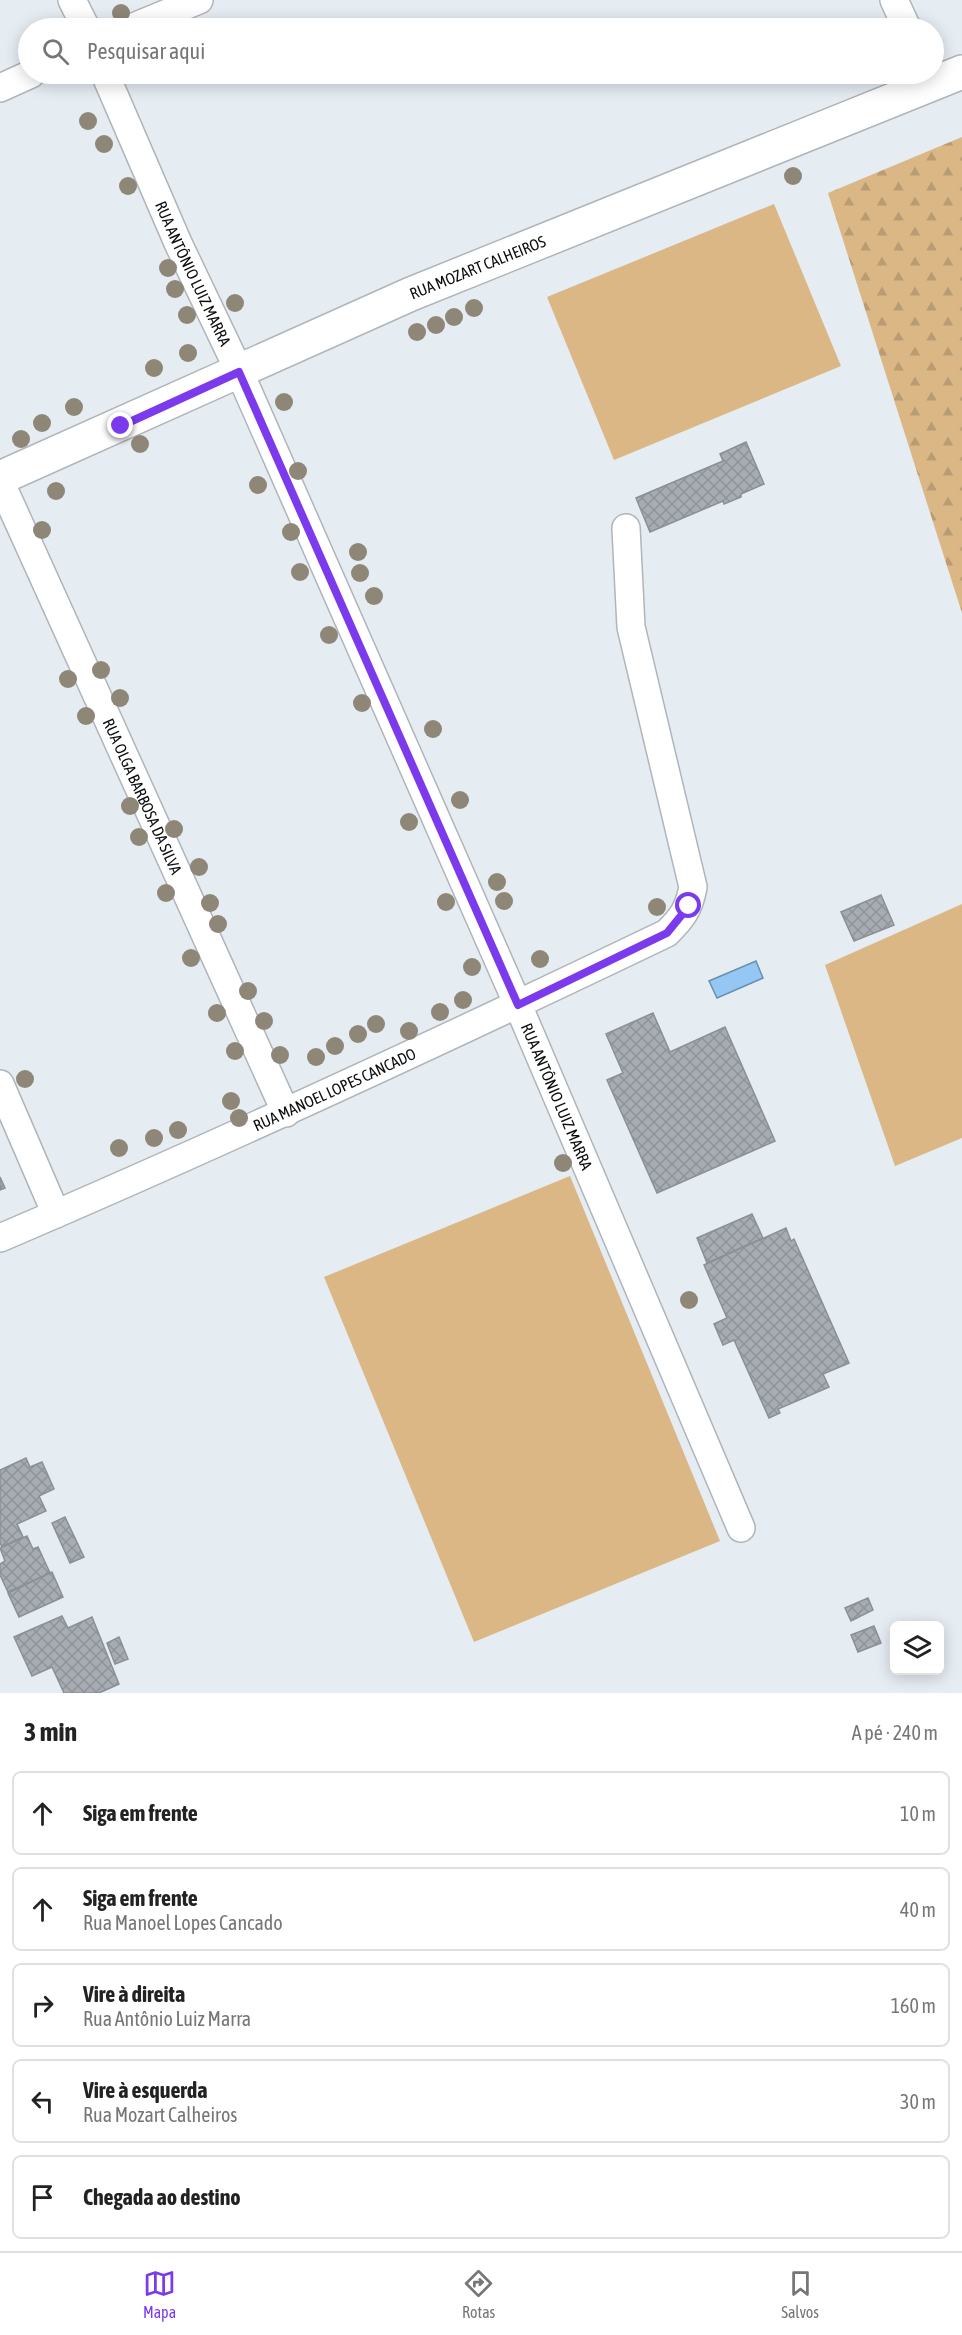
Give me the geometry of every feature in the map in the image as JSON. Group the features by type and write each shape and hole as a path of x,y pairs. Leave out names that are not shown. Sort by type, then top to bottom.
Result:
{"street":[{"path":"72,0 81,18"},
{"path":"155,18 199,0"},
{"path":"894,0 902,18"},
{"name":"RUA MOZART CALHEIROS","path":"944,76 962,72"},
{"path":"0,88 18,80"},
{"name":"RUA ANTÔNIO LUIZ MARRA","path":"109,84 518,1005 741,1528"},
{"name":"RUA MOZART CALHEIROS","path":"0,480 411,294 916,84"},
{"name":"RUA OLGA BARBOSA DA SILVA","path":"0,480 286,1113"},
{"name":"RUA MANOEL LOPES CANCADO","path":"0,1238 286,1113 667,933 689,906 693,887 631,627 626,528"},
{"path":"0,1084 56,1214"}],"green space":[{"path":"962,137 962,613 828,193"},
{"path":"774,204 841,366 614,460 547,297"},
{"path":"962,904 962,1138 895,1166 825,965"},
{"path":"570,1176 720,1541 474,1642 324,1277"}],"water":[{"path":"756,961 763,978 717,998 709,981"}],"building":[{"path":"746,442 764,484 741,494 741,497 724,504 723,501 650,532 636,498 723,461 720,454"},
{"path":"881,895 894,925 854,941 841,912"},
{"path":"653,1013 670,1052 725,1027 775,1141 657,1193 607,1080 623,1073 606,1034"},
{"path":"0,1177 5,1188 0,1190"},
{"path":"752,1214 763,1238 707,1263 697,1238"},
{"path":"786,1228 791,1241 794,1239 849,1363 823,1374 829,1387 778,1409 780,1413 769,1418 734,1340 723,1345 714,1324 727,1318 704,1265"},
{"path":"26,1458 30,1467 42,1462 54,1489 39,1496 46,1511 17,1524 23,1537 2,1547 0,1543 0,1470"},
{"path":"65,1517 84,1557 70,1563 52,1523"},
{"path":"27,1536 33,1549 38,1547 50,1573 8,1592 0,1575 0,1564 5,1561 0,1548"},
{"path":"52,1572 63,1597 19,1617 8,1593"},
{"path":"868,1598 873,1610 851,1621 845,1608"},
{"path":"62,1616 68,1628 92,1617 119,1684 99,1693 64,1693 52,1667 32,1676 14,1637"},
{"path":"874,1626 881,1643 858,1652 851,1635"},
{"path":"119,1637 128,1659 115,1664 107,1643"}],"route":[{"path":"121,426 239,372 518,1005 667,933 689,906"}]}
